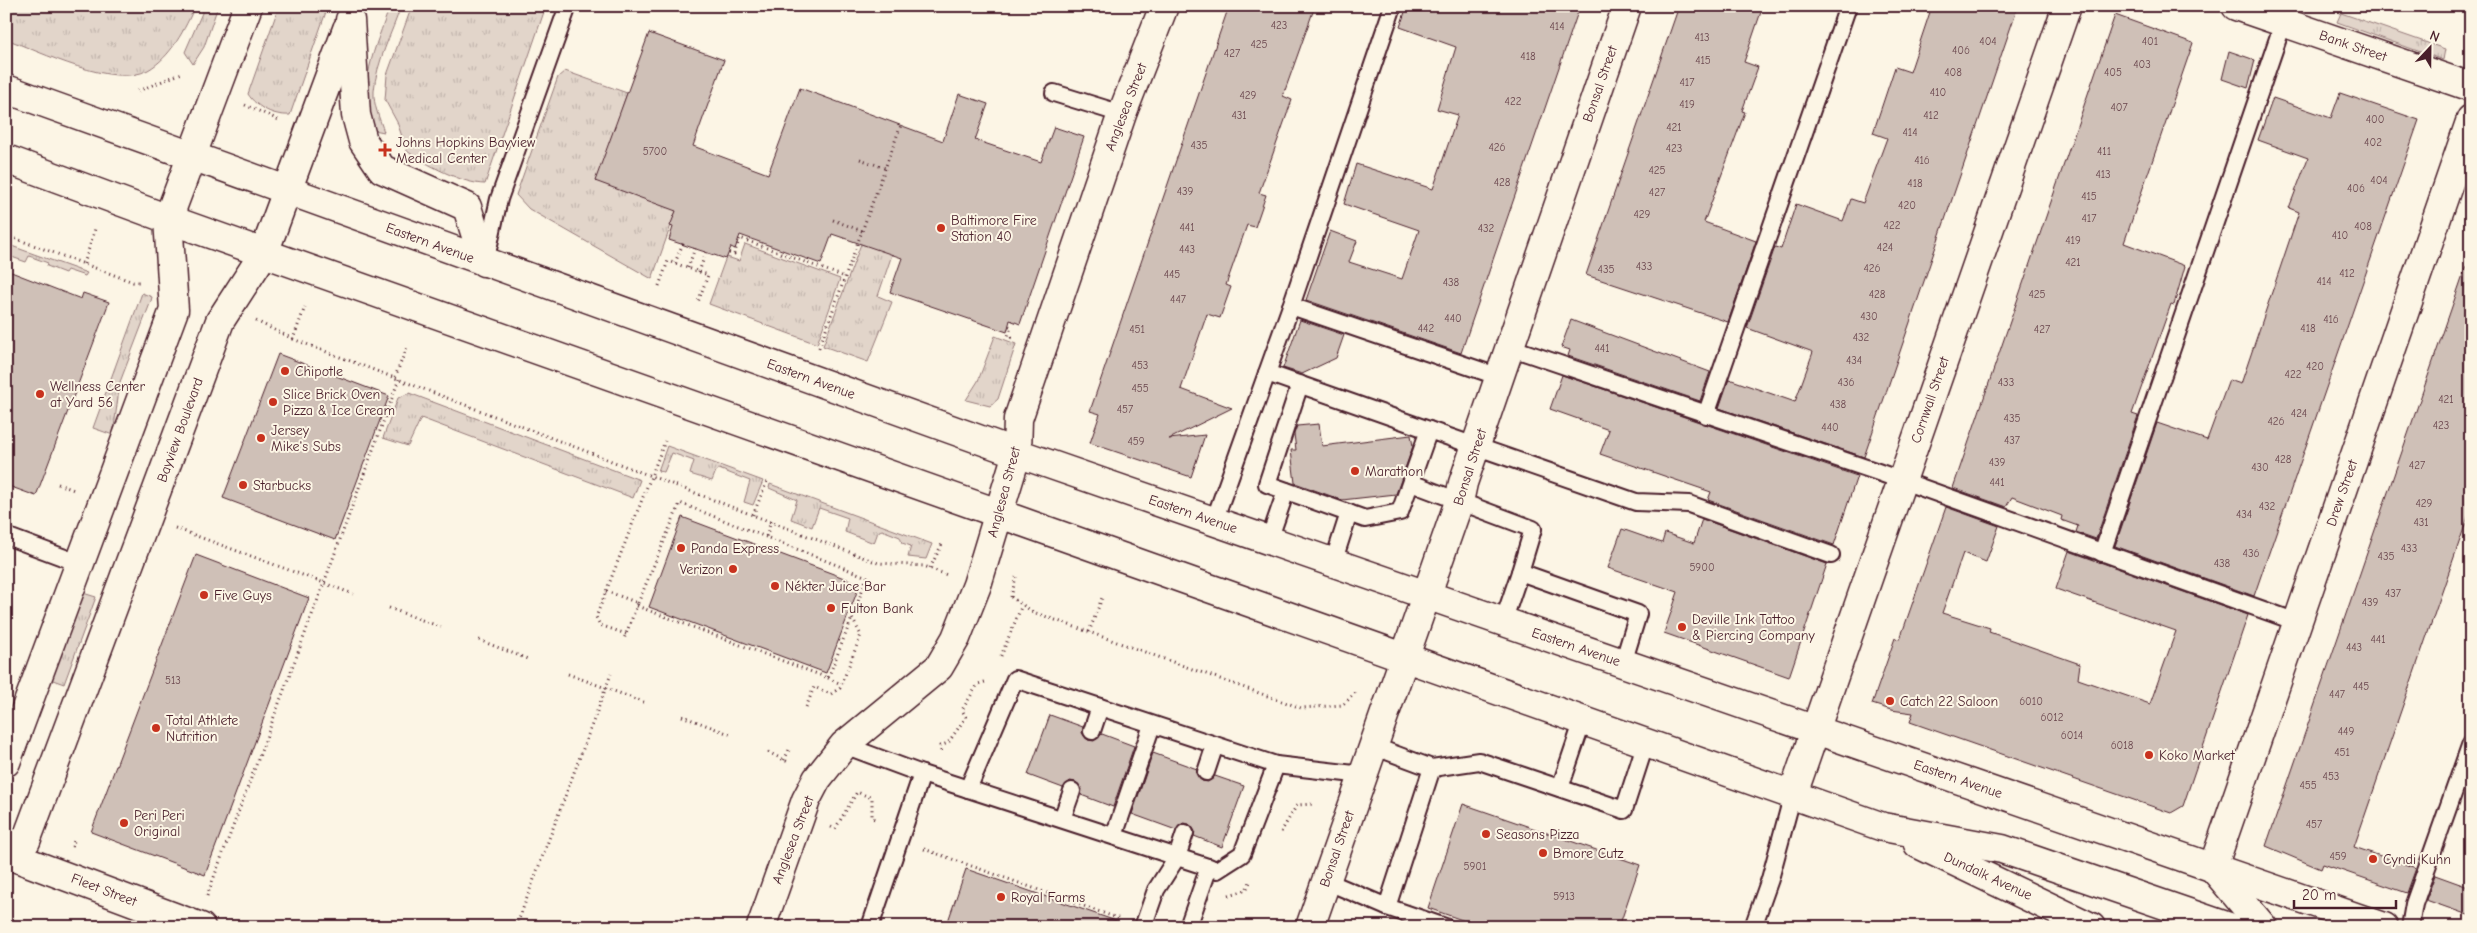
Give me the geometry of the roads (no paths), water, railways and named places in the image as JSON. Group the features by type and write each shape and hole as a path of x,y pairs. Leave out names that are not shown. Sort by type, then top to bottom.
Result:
{"street":[{"path":"6,762 174,310 168,219 248,6"},
{"name":"Anglesea Street","path":"761,927 806,800 817,779 844,745 939,667 968,612 1017,453 1018,419 1122,114 1164,6"},
{"name":"Bonsal Street","path":"1310,927 1459,502 1462,483 1627,6"},
{"name":"Cornwall Street","path":"1793,794 1829,696 2067,6"},
{"name":"Bank Street","path":"2236,6 2286,14 2471,87"},
{"path":"352,13 356,115 363,141 382,168 467,207 484,262"},
{"name":"Bayview Boulevard","path":"6,846 26,841 220,321 264,253 352,13"},
{"name":"Eastern Avenue","path":"6,89 192,158 1017,453 2384,927"},
{"name":"Drew Street","path":"2213,868 2471,119"},
{"path":"6,159 168,219 1883,827 2002,849 2229,927"},
{"name":"Dundalk Avenue","path":"1883,827 2083,925"},
{"name":"Fleet Street","path":"6,854 201,927"},
{"path":"2213,868 2263,927"}],"lane":[{"path":"484,262 499,199 568,6"},
{"path":"1214,521 1291,306 1393,6"},
{"path":"1706,414 1848,6"},
{"path":"2102,553 2286,14"},
{"path":"1054,93 1122,114"},
{"path":"1291,306 1500,377"},
{"path":"1509,347 1902,481 2298,622"},
{"path":"1267,373 1636,502 1689,504 1831,555"},
{"path":"1300,384 1268,484 1286,491 1365,519 1400,512 1429,430"},
{"path":"1411,483 1534,529 1503,622"},
{"path":"1269,540 1286,491"},
{"path":"1333,563 1349,513"},
{"path":"6,536 81,564"},
{"path":"1520,572 1638,614 1623,663"},
{"path":"968,789 1016,679 1276,766 1363,775"},
{"path":"1092,731 1100,707"},
{"path":"1560,788 1583,720"},
{"path":"1114,836 1152,725"},
{"path":"1373,746 1432,768 1478,761 1624,810 1646,742"},
{"path":"2410,927 2414,904 2471,743"},
{"path":"844,745 922,774 1217,870 1242,854 1276,766"},
{"path":"1206,772 1215,745"},
{"path":"1387,907 1432,768"},
{"path":"870,927 922,774"},
{"path":"1062,819 1072,791"},
{"path":"1753,927 1770,879 1793,794"},
{"path":"1143,927 1156,890 1177,857 1186,833"},
{"path":"1189,924 1209,867"},
{"path":"1326,881 1387,907 1445,927"}],"place":[{"name":"Johns Hopkins Bayview Medical Center","path":"385,150"},
{"name":"Baltimore Fire Station 40","path":"941,228"},
{"name":"Chipotle","path":"285,371"},
{"name":"Wellness Center at Yard 56","path":"40,394"},
{"name":"Slice Brick Oven Pizza & Ice Cream","path":"273,402"},
{"name":"Jersey Mike's Subs","path":"261,438"},
{"name":"Marathon","path":"1355,471"},
{"name":"Starbucks","path":"243,485"},
{"name":"Panda Express","path":"681,548"},
{"name":"Verizon","path":"733,569"},
{"name":"Nékter Juice Bar","path":"775,586"},
{"name":"Five Guys","path":"204,595"},
{"name":"Fulton Bank","path":"831,608"},
{"name":"Deville Ink Tattoo & Piercing Company","path":"1682,627"},
{"name":"Catch 22 Saloon","path":"1890,701"},
{"name":"Total Athlete Nutrition","path":"156,728"},
{"name":"Koko Market","path":"2149,755"},
{"name":"Peri Peri Original","path":"124,823"},
{"name":"Seasons Pizza","path":"1486,834"},
{"name":"Bmore Cutz","path":"1543,853"},
{"name":"Cyndi Kuhn","path":"2373,859"},
{"name":"Royal Farms","path":"1001,897"}]}
